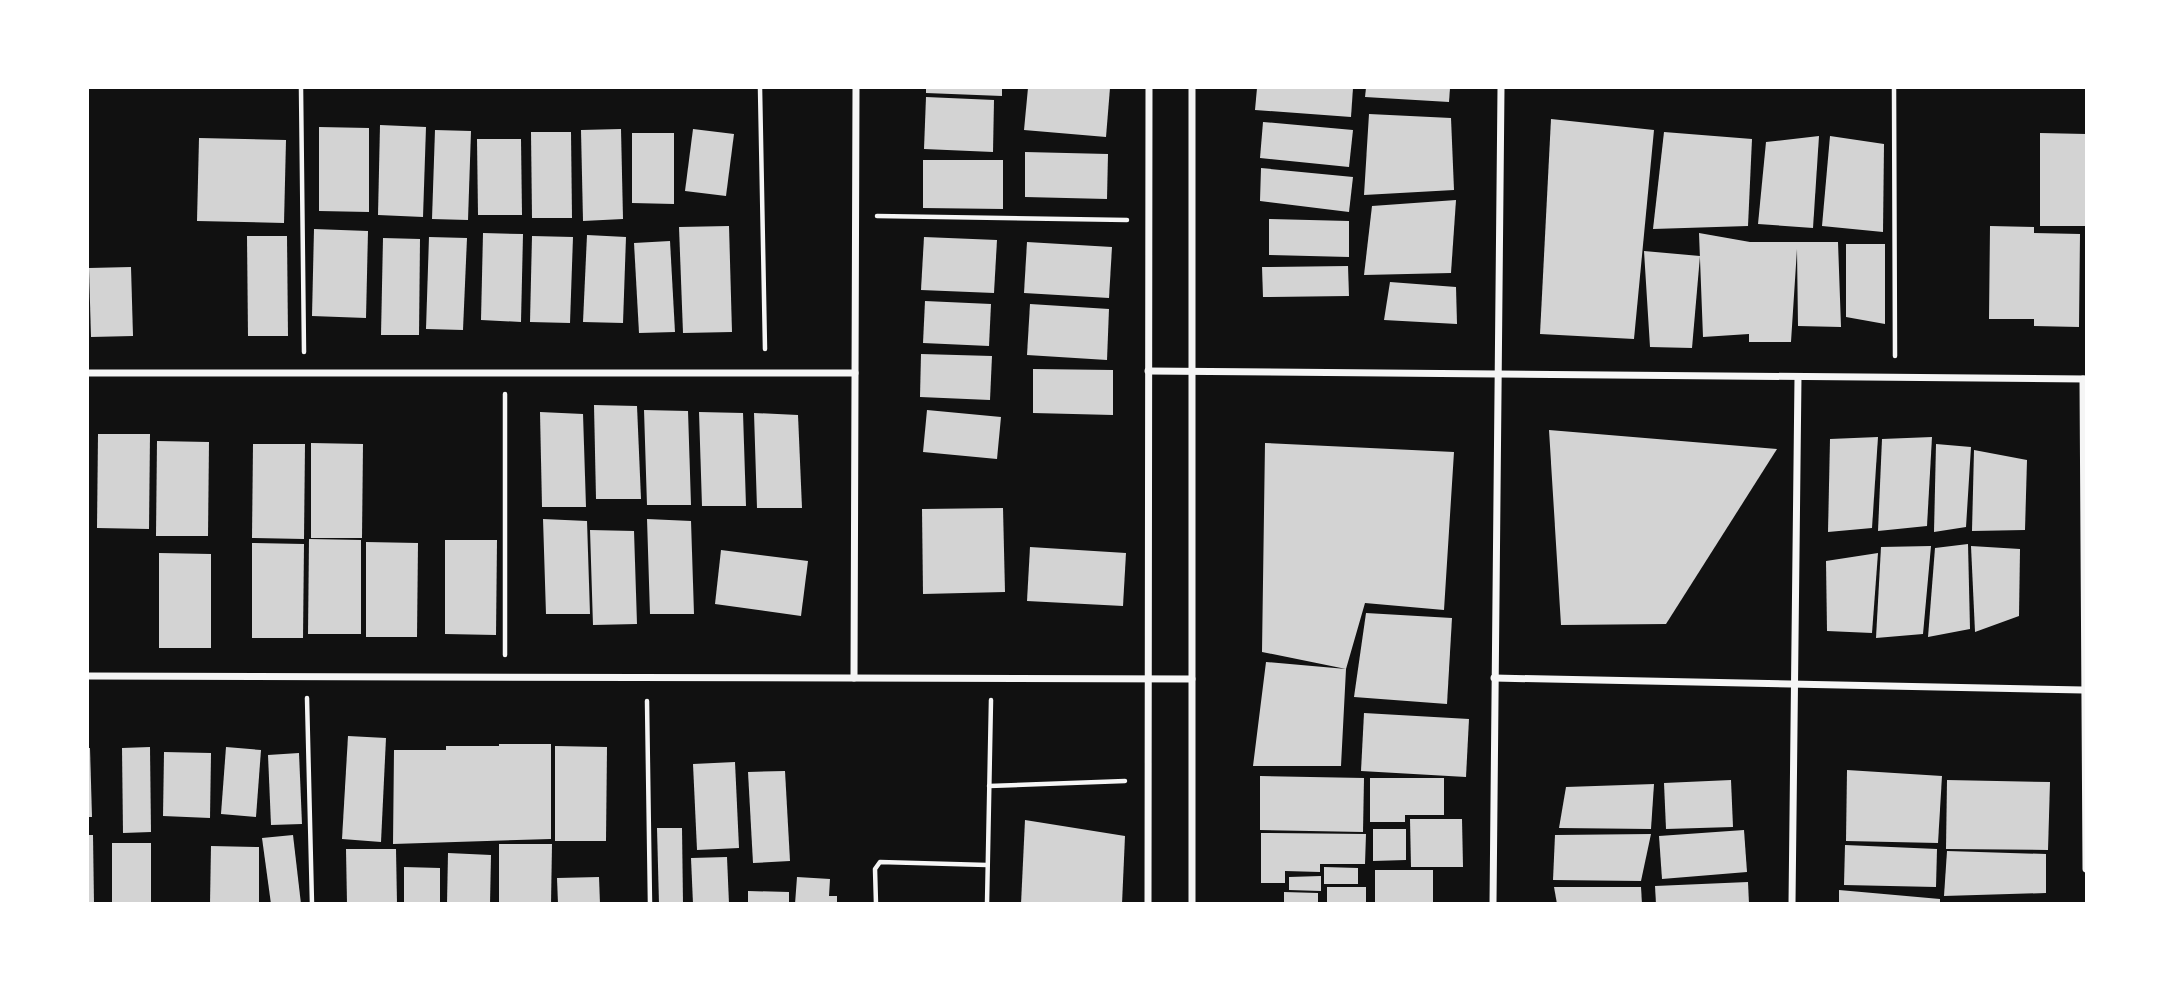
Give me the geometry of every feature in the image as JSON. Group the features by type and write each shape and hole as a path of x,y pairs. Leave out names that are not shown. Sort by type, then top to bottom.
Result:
{"street":[{"path":"855,678 856,88"},
{"path":"1148,904 1149,88"},
{"path":"1192,88 1192,904"},
{"path":"1493,904 1501,88"},
{"path":"1148,371 2085,379 2083,690 2087,869"},
{"path":"88,373 855,373"},
{"path":"1792,904 1798,377"},
{"path":"88,676 1192,679"},
{"path":"1494,678 2083,690"}],"path":[{"path":"301,88 304,374"},
{"path":"760,88 766,373"},
{"path":"1894,88 1895,378"},
{"path":"855,215 1149,220"},
{"path":"505,677 506,373"},
{"path":"306,676 312,904"},
{"path":"647,677 650,904"},
{"path":"987,904 991,678"},
{"path":"989,786 1148,780"},
{"path":"876,904 875,869 880,862 987,864"}],"building":[{"path":"926,88 1002,88 1002,96 926,93"},
{"path":"1028,88 1110,88 1106,137 1024,130"},
{"path":"1257,88 1353,88 1351,117 1255,110"},
{"path":"1366,88 1450,88 1449,102 1365,97"},
{"path":"926,97 994,100 993,152 924,149"},
{"path":"1369,114 1451,118 1454,190 1364,195"},
{"path":"1551,119 1654,130 1634,339 1540,334"},
{"path":"1263,122 1353,130 1349,167 1260,158"},
{"path":"380,125 426,127 423,217 378,215"},
{"path":"319,127 369,128 369,212 319,211"},
{"path":"621,129 623,219 583,221 581,130"},
{"path":"693,129 734,134 726,196 685,191"},
{"path":"435,130 471,131 468,220 432,219"},
{"path":"531,132 571,132 572,218 532,218"},
{"path":"1664,132 1752,139 1748,226 1653,229"},
{"path":"632,133 674,133 674,204 632,203"},
{"path":"2040,133 2086,134 2085,226 2040,226"},
{"path":"1819,136 1813,228 1758,224 1766,142"},
{"path":"1830,136 1884,144 1883,232 1822,226"},
{"path":"199,138 286,140 284,223 197,221"},
{"path":"477,139 521,139 522,215 478,215"},
{"path":"1025,152 1108,154 1107,199 1025,197"},
{"path":"923,160 1003,160 1003,209 923,208"},
{"path":"1261,168 1353,177 1349,212 1260,201"},
{"path":"1456,200 1451,273 1364,275 1372,206"},
{"path":"1269,219 1349,221 1349,257 1269,255"},
{"path":"729,226 732,332 683,333 679,227"},
{"path":"1990,226 2034,227 2034,233 2080,234 2079,327 2034,326 2034,319 1989,319"},
{"path":"314,229 368,231 366,318 312,316"},
{"path":"483,233 523,234 521,322 481,320"},
{"path":"1699,233 1750,242 1838,242 1841,327 1798,326 1797,249 1791,342 1749,342 1749,334 1703,337"},
{"path":"587,235 626,237 623,323 583,322"},
{"path":"247,236 287,236 288,336 248,336"},
{"path":"532,236 573,237 570,323 530,322"},
{"path":"429,237 467,238 463,330 426,329"},
{"path":"924,237 997,240 994,293 921,290"},
{"path":"383,238 420,239 419,335 381,335"},
{"path":"670,241 675,332 639,333 634,243"},
{"path":"1027,242 1112,247 1109,298 1024,293"},
{"path":"1846,244 1885,244 1885,324 1846,317"},
{"path":"1644,251 1700,256 1692,348 1650,347"},
{"path":"1348,266 1349,296 1263,297 1262,267"},
{"path":"131,267 133,336 91,337 89,268"},
{"path":"1390,282 1456,287 1457,324 1384,320"},
{"path":"925,301 991,304 989,346 923,343"},
{"path":"1030,304 1109,309 1107,360 1027,355"},
{"path":"921,354 992,356 990,400 920,397"},
{"path":"1033,369 1113,370 1113,415 1033,413"},
{"path":"594,405 637,406 641,499 596,499"},
{"path":"644,410 688,411 691,505 647,505"},
{"path":"927,410 1001,417 997,459 923,452"},
{"path":"540,412 583,414 586,507 542,507"},
{"path":"699,412 743,413 746,506 702,506"},
{"path":"754,413 798,415 802,508 757,508"},
{"path":"1549,430 1777,449 1666,624 1561,625"},
{"path":"98,434 150,434 149,529 97,528"},
{"path":"1878,437 1872,528 1828,532 1830,439"},
{"path":"1932,437 1927,526 1878,531 1882,439"},
{"path":"157,441 209,442 208,536 156,536"},
{"path":"311,443 363,444 362,538 311,538"},
{"path":"1265,443 1454,452 1444,610 1365,603 1346,669 1262,652"},
{"path":"253,444 305,444 304,539 252,538"},
{"path":"1936,444 1971,447 1966,527 1934,532"},
{"path":"1974,450 2027,460 2025,530 1972,531"},
{"path":"1003,508 1005,592 923,594 922,509"},
{"path":"543,519 587,521 590,614 546,614"},
{"path":"647,519 691,521 694,614 650,614"},
{"path":"590,530 634,531 637,624 593,625"},
{"path":"309,539 361,540 361,634 308,634"},
{"path":"445,540 497,540 496,635 445,634"},
{"path":"366,542 418,543 417,637 366,637"},
{"path":"252,543 304,544 303,638 252,638"},
{"path":"1968,544 1970,629 1928,637 1935,548"},
{"path":"1931,546 1923,634 1876,638 1881,547"},
{"path":"1971,546 2020,549 2019,616 1975,632"},
{"path":"1030,547 1126,553 1123,606 1027,601"},
{"path":"721,550 808,561 801,616 715,604"},
{"path":"159,553 211,554 211,648 159,648"},
{"path":"1878,553 1872,633 1827,631 1826,561"},
{"path":"1366,613 1452,618 1447,704 1354,697"},
{"path":"1266,662 1346,669 1341,766 1253,766"},
{"path":"1364,713 1469,719 1466,777 1361,771"},
{"path":"348,736 386,738 381,842 342,839"},
{"path":"551,744 551,839 393,844 394,750 446,750 446,746"},
{"path":"555,746 607,747 606,841 555,841"},
{"path":"150,747 151,832 123,833 122,748"},
{"path":"226,747 261,750 256,817 221,814"},
{"path":"90,748 92,817 88,817"},
{"path":"164,752 211,753 210,818 163,816"},
{"path":"299,753 302,824 271,825 268,755"},
{"path":"735,762 739,848 697,850 693,764"},
{"path":"1847,770 1942,776 1938,843 1846,841"},
{"path":"785,771 790,861 753,863 748,772"},
{"path":"1260,776 1364,778 1363,832 1260,830"},
{"path":"1370,778 1444,778 1444,815 1405,815 1405,822 1370,822"},
{"path":"1731,780 1733,827 1666,829 1664,783"},
{"path":"1947,780 2050,782 2048,850 1946,849"},
{"path":"1654,784 1651,829 1559,828 1566,787"},
{"path":"1410,819 1462,819 1463,867 1411,867"},
{"path":"1025,820 1125,836 1122,904 1021,904"},
{"path":"657,828 682,828 683,904 659,904"},
{"path":"1373,829 1406,829 1406,860 1373,861"},
{"path":"1744,830 1747,872 1662,879 1659,836"},
{"path":"1261,833 1366,834 1365,864 1320,864 1320,872 1285,871 1285,883 1261,883"},
{"path":"1651,834 1641,881 1553,880 1555,835"},
{"path":"88,835 93,835 94,904 88,904"},
{"path":"293,835 301,904 271,904 262,838"},
{"path":"112,843 151,843 151,904 112,904"},
{"path":"499,844 552,844 551,904 499,904"},
{"path":"1845,845 1937,849 1936,887 1844,885"},
{"path":"211,846 259,847 259,904 210,904"},
{"path":"346,849 396,849 397,904 347,904"},
{"path":"1947,851 2046,854 2046,893 1944,896"},
{"path":"448,853 491,855 490,904 447,904"},
{"path":"727,857 729,904 693,904 691,858"},
{"path":"404,867 440,868 440,904 404,904"},
{"path":"1324,867 1358,868 1358,884 1324,884"},
{"path":"1375,870 1433,870 1433,904 1375,904"},
{"path":"1321,876 1321,891 1289,890 1289,877"},
{"path":"599,877 600,904 558,904 557,878"},
{"path":"797,877 830,879 829,896 837,896 837,904 795,904"},
{"path":"1748,882 1749,904 1656,904 1655,886"},
{"path":"1327,887 1366,887 1366,904 1327,904"},
{"path":"1554,887 1641,887 1642,904 1557,904"},
{"path":"1839,890 1940,899 1940,904 1839,904"},
{"path":"748,891 789,892 789,904 748,904"},
{"path":"1284,892 1318,893 1318,904 1284,904"}]}
